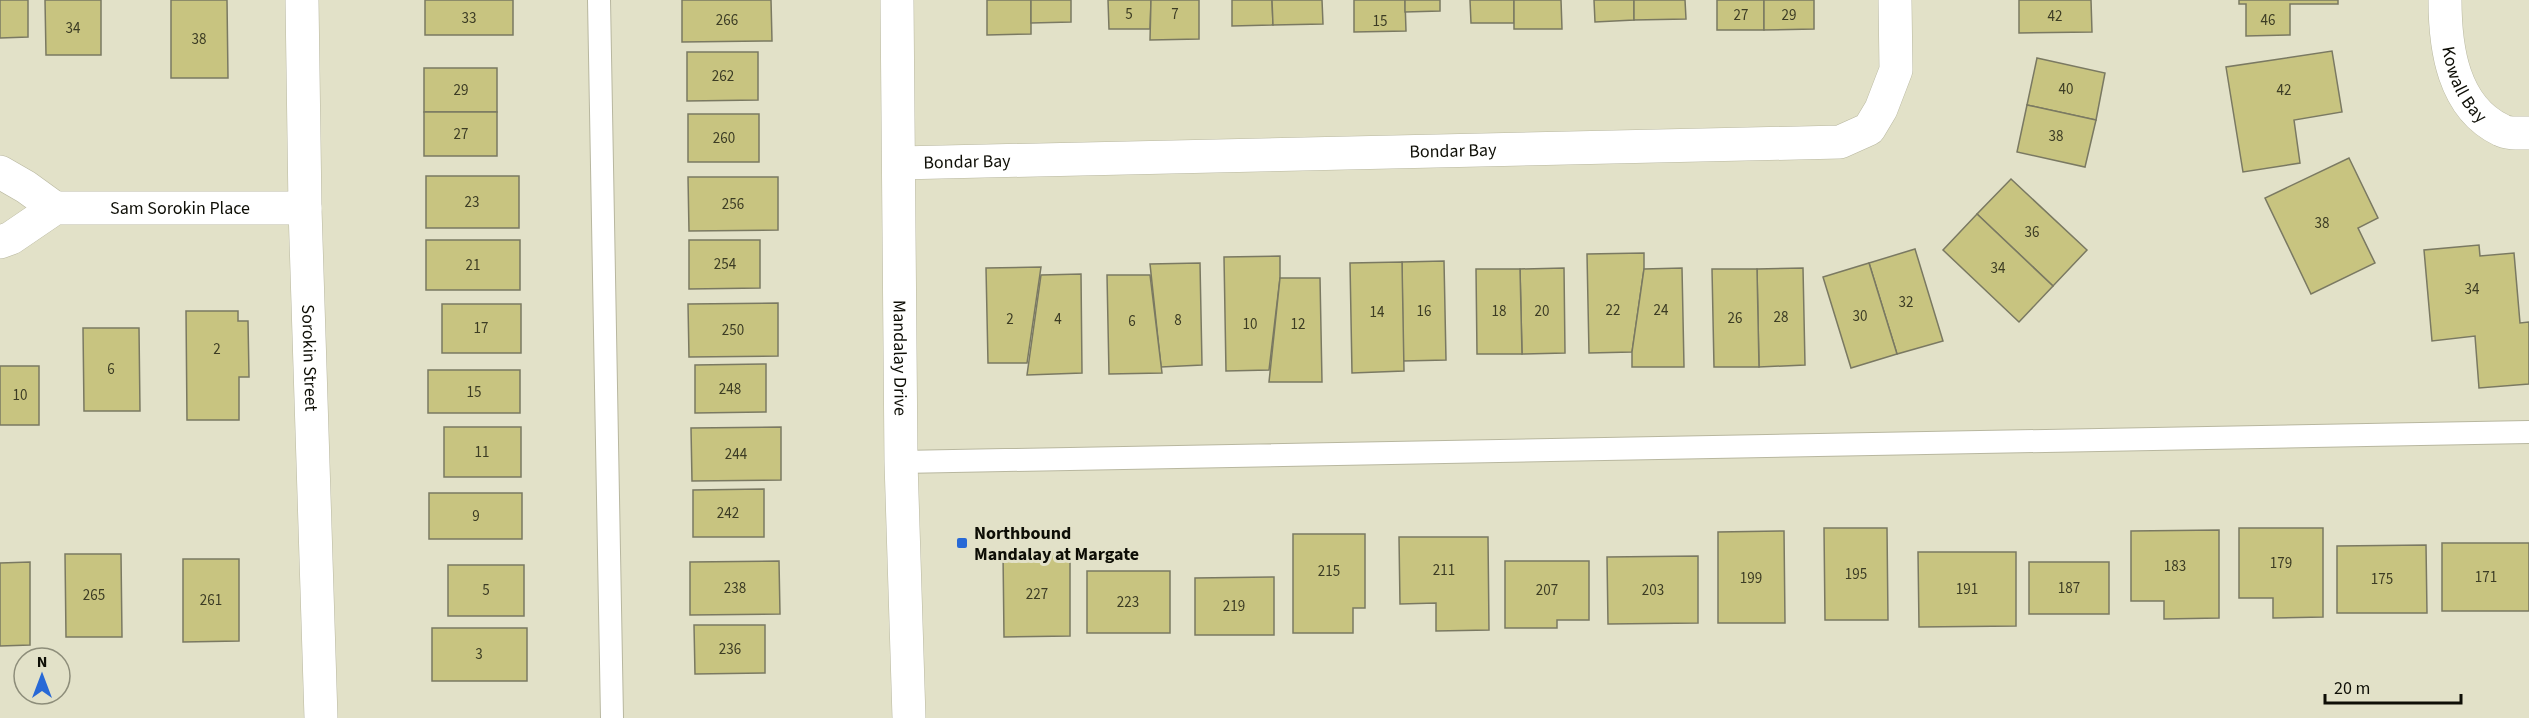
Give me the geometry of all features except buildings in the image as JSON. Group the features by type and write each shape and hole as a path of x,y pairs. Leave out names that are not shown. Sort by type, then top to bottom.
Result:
{"street":[{"name":"Sorokin Street","path":"302,0 305,208 321,718"},
{"name":"Mandalay Drive","path":"897,0 901,462 909,718"},
{"name":"Bondar Bay","path":"899,163 1840,142 1869,129 1881,109 1896,70 1895,0"},
{"name":"Kowall Bay","path":"2445,0 2454,76 2470,106 2502,131 2529,134"},
{"path":"0,172 55,208 11,238 0,242"},
{"name":"Sam Sorokin Place","path":"55,208 305,208"}],"lane":[{"path":"599,0 612,718"},
{"path":"901,462 2529,432"}],"place":[{"name":"Northbound Mandalay at Margate","path":"962,543"}]}
